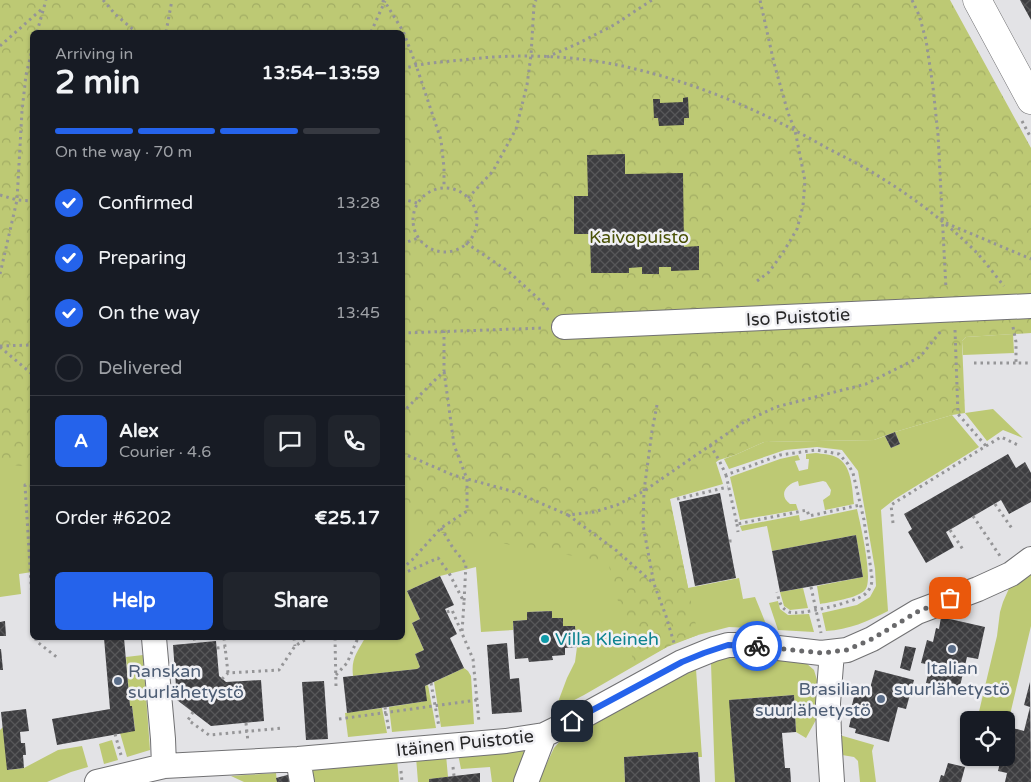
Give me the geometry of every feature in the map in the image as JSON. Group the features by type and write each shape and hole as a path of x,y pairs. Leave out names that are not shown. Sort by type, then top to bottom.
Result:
{"street":[{"path":"977,0 1031,100"},
{"name":"Iso Puistotie","path":"564,327 1026,306"},
{"name":"Itäinen Puistotie","path":"97,782 164,766 300,771 544,734 587,714 682,662 714,649 728,645 753,645 821,653 827,645 847,650 872,639 917,612 978,589 1011,574 1031,560"},
{"path":"154,640 164,745 164,766"},
{"path":"827,645 828,735 832,782"},
{"path":"526,782 544,734"}],"path":[{"path":"38,30 46,0"},
{"path":"103,0 115,14 134,30"},
{"path":"166,30 172,0"},
{"path":"468,198 494,171 516,129 527,85 536,0"},
{"path":"546,58 614,25 652,0"},
{"path":"758,281 769,272 797,229 803,206 805,182 796,130 788,112 774,63 760,0"},
{"path":"912,0 919,15 926,40 933,87 938,136 946,287"},
{"path":"371,30 384,1"},
{"path":"384,1 401,30"},
{"path":"0,46 43,8"},
{"path":"405,38 441,140 444,188"},
{"path":"405,68 416,65 477,58 531,55 546,58 583,59 678,80 737,103 796,130 883,179 942,221 972,247 1026,306"},
{"path":"0,274 17,200 22,111 30,58"},
{"path":"444,188 461,192 468,198 474,206 476,216 476,226 466,243 457,249 446,252 436,251 426,246 418,238 414,230 413,221 417,203 424,195 433,190 444,188"},
{"path":"0,195 17,200 30,201"},
{"path":"405,199 417,203"},
{"path":"942,221 1031,259"},
{"path":"405,243 418,238"},
{"path":"466,243 508,271 542,302 564,327"},
{"path":"405,332 564,327"},
{"path":"955,327 958,414 986,446"},
{"path":"405,566 442,528 467,512 467,479 454,445 444,371 444,331"},
{"path":"568,515 594,512 617,505 644,491 744,422 776,407 866,384 920,357 941,332"},
{"path":"1016,334 1016,363"},
{"path":"0,347 30,345"},
{"path":"0,347 30,372"},
{"path":"974,363 1031,363"},
{"path":"405,410 444,371"},
{"path":"657,406 644,491 644,526 654,584 675,648 682,662"},
{"path":"893,523 891,505 986,446 1001,437 1020,446"},
{"path":"710,445 726,475 738,524 738,532"},
{"path":"726,475 780,455 816,450 839,454 853,473 872,578 871,586 865,594 855,600 800,613 790,613 782,608 777,592"},
{"path":"405,454 453,475 515,492 568,515 617,551 654,584"},
{"path":"30,486 25,485 30,550"},
{"path":"677,499 728,487"},
{"path":"995,504 1013,530"},
{"path":"738,524 807,510 809,516 860,505"},
{"path":"973,516 996,550"},
{"path":"442,528 453,548 466,564 462,632"},
{"path":"950,530 964,551"},
{"path":"405,573 438,558 464,602"},
{"path":"811,587 815,610 827,645"},
{"path":"447,612 452,610 473,659 479,726"},
{"path":"36,640 58,658"},
{"path":"224,640 228,673"},
{"path":"294,640 295,646"},
{"path":"222,679 228,673 279,670 295,646 305,640"},
{"path":"335,640 336,687"},
{"path":"335,676 347,663 357,640"},
{"path":"217,648 225,647"},
{"path":"431,683 439,730"},
{"path":"339,718 477,700"},
{"path":"385,707 390,736"},
{"path":"193,712 188,720 209,734 283,728"},
{"path":"246,723 247,731"},
{"path":"115,734 122,759"},
{"path":"453,766 454,776"}],"green space":[{"name":"Kaivopuisto","path":"0,0 950,0 1031,148 1031,333 966,337 962,341 965,413 952,415 874,440 764,442 719,460 674,489 669,496 698,635 667,647 634,664 608,562 431,531 405,516 405,30 30,30 30,467 0,465"},
{"path":"1013,334 1014,353 963,355 962,341 966,337"},
{"path":"0,367 30,382 30,572 19,574 21,594 0,597"},
{"path":"993,409 1023,438 1003,430 987,441 965,413"},
{"path":"952,415 979,447 895,499 881,510 888,611 850,627 826,631 822,613 857,605 870,597 876,586 875,569 858,471 842,450 817,447 785,450 729,469 724,459 764,442 874,440 885,436 891,448 900,444 895,432"},
{"path":"816,453 834,456 845,465 852,484 854,504 825,510 823,500 830,495 831,490 826,482 799,486 798,481 787,487 784,497 790,504 796,504 798,510 740,520 730,477 780,459 798,455 800,460 795,461 799,471 808,469 809,459 806,459 806,454"},
{"path":"719,460 716,462 723,484 670,499 688,588 739,578 743,599 755,597 768,629 729,627 678,642 661,484"},
{"path":"405,463 610,553 667,647 555,710 575,662 577,647 575,626 563,626 563,618 552,618 551,611 527,612 527,620 513,621 513,630 481,632 476,567 440,576 407,591 420,619 412,623 424,650 415,654 420,667 417,669 353,676 354,660 364,640 405,640"},
{"path":"857,509 866,551 868,575 865,590 857,595 820,604 817,586 863,577 856,535 772,551 767,526 742,531 740,526 799,515 800,521"},
{"path":"1031,572 1031,626 1011,711 979,711 997,636 1000,612 1011,584"},
{"path":"803,588 808,608 790,610 784,606 780,592"},
{"path":"778,601 780,609 788,615 809,614 814,632 778,630 769,603"},
{"path":"143,655 150,750 127,757 120,733 135,730 132,706 130,706 126,657"},
{"path":"729,656 760,666 764,657 806,663 814,670 817,680 817,718 806,738 796,732 794,695 730,700 735,782 715,782 711,663"},
{"path":"464,668 471,676 474,724 441,727 434,682"},
{"path":"696,669 702,757 698,757 698,752 624,757 625,782 538,782 554,748 561,740"},
{"path":"428,685 436,728 392,732 389,707 426,701 425,686"},
{"path":"382,708 387,733 348,737 345,713"},
{"path":"3,727 8,770 24,768 58,750 82,746 88,767 47,782 0,782 0,730"},
{"path":"836,734 874,745 872,751 876,782 860,782 858,761 854,757 842,755"},
{"path":"112,740 118,760 104,764 99,744"},
{"path":"519,748 527,756 521,782 492,782 490,767 461,769 458,754"},
{"path":"446,755 448,777 429,779 429,782 418,782 416,757"},
{"path":"397,759 399,782 307,782 308,769"},
{"path":"276,773 277,782 244,782 231,776"}],"building":[{"path":"1020,0 1031,0 1031,20"},
{"path":"688,97 689,118 684,118 684,125 659,126 658,118 654,118 653,99 660,99 660,103 683,102 683,98"},
{"path":"625,154 625,174 683,173 684,247 699,246 699,270 671,271 671,267 659,267 659,274 642,274 642,267 629,268 629,273 591,273 590,234 574,234 574,196 588,196 587,155"},
{"path":"895,432 900,444 891,448 885,436"},
{"path":"1008,454 1016,468 1025,462 1031,473 1031,502 1009,514 1001,500 946,532 954,547 926,563 908,532 912,529 904,514"},
{"path":"720,493 736,578 695,586 679,502"},
{"path":"856,535 863,577 780,592 772,551"},
{"path":"440,576 454,605 445,609 457,634 450,638 464,668 425,686 427,701 347,713 343,677 417,669 420,667 415,654 424,650 412,623 420,619 407,591"},
{"name":"Villa Kleineh","path":"552,611 552,618 563,618 563,626 575,626 577,647 565,648 565,655 552,656 553,660 529,662 528,658 515,659 513,621 527,620 527,612"},
{"name":"Italian suurlähetystö","path":"941,617 985,627 978,659 967,657 959,690 926,683 930,665 921,663 927,640 933,642 936,628 939,629"},
{"path":"5,621 6,636 0,636 0,622"},
{"name":"Ranskan suurlähetystö","path":"104,640 124,640 130,706 132,706 135,731 57,745 52,719 110,709"},
{"path":"216,641 219,676 226,682 261,680 264,721 211,726 177,700 173,645"},
{"path":"507,643 510,679 519,678 522,712 492,714 487,645"},
{"path":"905,646 916,648 910,671 900,668"},
{"path":"1,649 3,670 0,670"},
{"name":"Brasilian suurlähetystö","path":"875,670 914,680 906,709 898,707 889,742 855,733 856,729 849,727 852,714 850,713 856,689 869,692"},
{"path":"324,681 328,739 306,740 302,682"},
{"path":"1030,682 1031,782 1005,782 1007,773 998,771 999,766 1015,766 1015,729 1024,731 1030,707 1024,705"},
{"path":"794,695 796,732 782,733 785,768 790,768 791,782 735,782 729,700"},
{"path":"26,709 29,731 20,732 21,743 25,743 26,755 23,755 24,768 7,770 1,712"},
{"path":"698,752 700,782 625,782 624,757"},
{"path":"948,763 965,767 961,782 939,782 941,775 944,776"},
{"path":"480,773 480,782 429,782 429,779"},
{"path":"291,774 293,782 277,782 276,778"}],"way so far":[{"path":"757,646 821,653 847,650 872,639 917,612 950,598"}],"place":[{"name":"Villa Kleineh","path":"545,639"},
{"name":"Italian suurlähetystö","path":"952,649"},
{"name":"Ranskan suurlähetystö","path":"118,681"},
{"name":"Brasilian suurlähetystö","path":"881,699"}],"route":[{"path":"572,721 682,662 704,653 728,645 757,646"}]}
